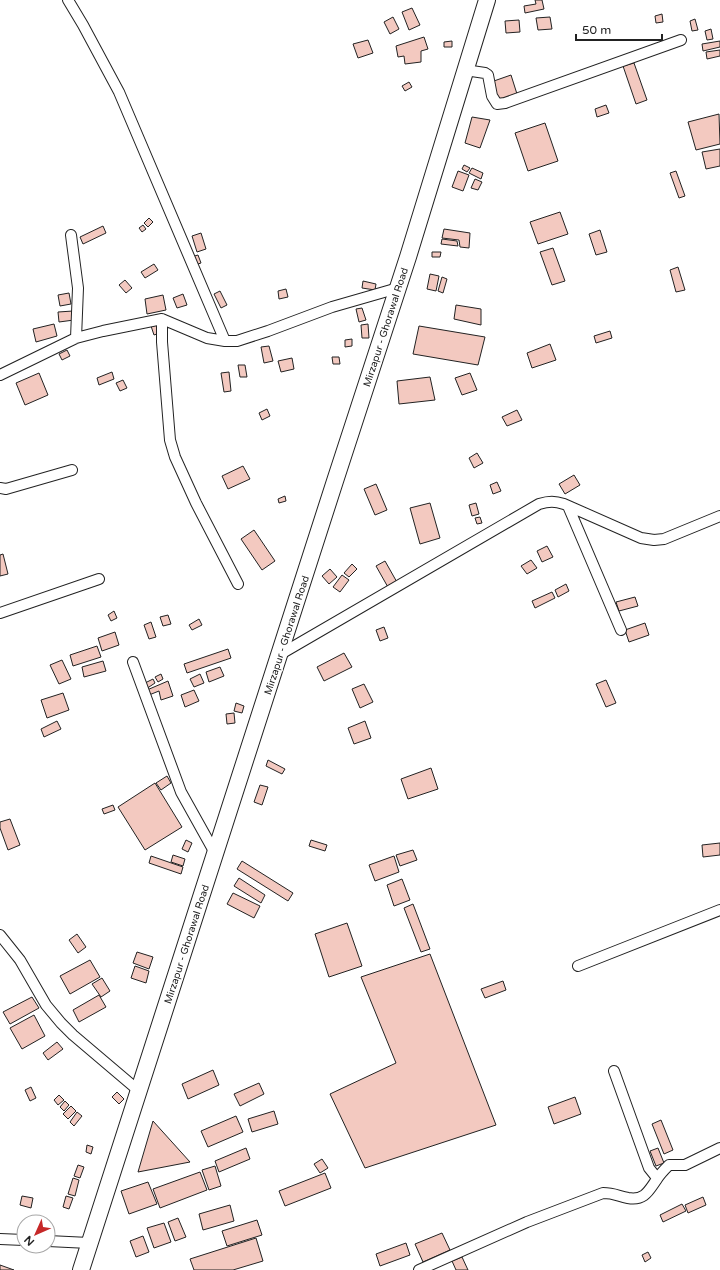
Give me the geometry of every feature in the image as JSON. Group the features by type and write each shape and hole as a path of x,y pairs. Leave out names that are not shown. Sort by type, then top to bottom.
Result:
{"main road":[{"name":"Mirzapur - Ghorawal Road","path":"81,1270 398,288 487,0"}],"street":[{"path":"68,0 119,92 225,341"},
{"path":"465,70 485,73 488,75 492,96 497,104 681,40"},
{"path":"71,236 78,288 76,338"},
{"path":"0,375 76,338 162,319 207,338 237,341 332,307 398,288"},
{"path":"162,319 162,342 170,440 175,457 196,503 238,584"},
{"path":"0,488 6,489 72,470"},
{"path":"279,655 539,504 548,501 556,501 641,538 654,540 664,539 720,516"},
{"path":"568,506 621,630"},
{"path":"0,613 100,579"},
{"path":"133,662 181,792 215,853"},
{"path":"578,966 720,910"},
{"path":"0,935 20,960 46,1005 62,1023 73,1035 139,1091"},
{"path":"614,1071 649,1168 657,1178"},
{"path":"419,1270 527,1222 603,1193 612,1193 628,1198 644,1195 650,1190 657,1178 669,1165 685,1165 720,1148"},
{"path":"0,1239 16,1240"},
{"path":"56,1241 89,1243"}],"building":[{"path":"535,0 542,0 544,9 525,13 524,6 536,4"},
{"path":"412,8 420,25 409,30 402,12"},
{"path":"662,14 663,22 656,23 655,16"},
{"path":"393,17 399,29 390,34 384,22"},
{"path":"550,17 552,29 538,30 536,18"},
{"path":"695,19 698,30 692,31 690,21"},
{"path":"519,20 520,32 506,33 505,21"},
{"path":"711,29 713,39 707,40 705,31"},
{"path":"424,37 428,49 421,51 421,62 405,64 404,56 398,57 396,46"},
{"path":"368,40 373,53 358,58 353,44"},
{"path":"452,41 452,47 444,47 444,42"},
{"path":"720,41 720,47 703,51 702,44"},
{"path":"720,50 720,56 707,59 706,52"},
{"path":"634,63 647,100 636,104 623,66"},
{"path":"511,75 517,94 497,101 491,82"},
{"path":"409,82 412,87 405,91 402,86"},
{"path":"606,105 609,113 597,117 595,109"},
{"path":"719,114 720,144 696,150 688,122"},
{"path":"472,117 490,120 480,148 465,143"},
{"path":"545,123 558,161 528,171 515,133"},
{"path":"720,149 720,166 706,169 702,152"},
{"path":"464,165 470,168 467,172 462,169"},
{"path":"472,168 483,173 481,179 469,173"},
{"path":"458,171 469,175 463,191 452,187"},
{"path":"676,171 685,196 679,198 670,173"},
{"path":"475,179 482,182 478,190 471,188"},
{"path":"560,212 568,234 538,244 530,222"},
{"path":"149,218 153,222 148,227 144,223"},
{"path":"143,225 146,229 142,232 139,228"},
{"path":"103,226 106,233 83,244 80,237"},
{"path":"444,229 470,233 469,248 460,247 459,240 442,238"},
{"path":"600,230 607,252 596,255 589,234"},
{"path":"201,233 206,249 197,252 192,236"},
{"path":"442,239 457,241 458,246 441,244"},
{"path":"553,248 565,281 552,285 540,252"},
{"path":"432,252 441,252 440,257 432,257"},
{"path":"198,255 201,263 195,265 191,257"},
{"path":"154,264 158,270 145,278 141,272"},
{"path":"678,267 685,290 676,292 670,270"},
{"path":"430,274 439,276 436,291 427,289"},
{"path":"442,277 447,279 443,293 438,291"},
{"path":"125,280 132,288 126,293 119,285"},
{"path":"363,281 376,284 375,290 362,288"},
{"path":"286,289 288,297 279,299 278,291"},
{"path":"220,291 227,305 221,308 214,294"},
{"path":"69,293 71,304 60,306 58,295"},
{"path":"183,294 187,305 177,308 173,298"},
{"path":"163,295 166,310 147,314 145,299"},
{"path":"456,305 481,309 481,325 454,319"},
{"path":"362,308 366,320 359,322 356,309"},
{"path":"73,311 74,320 59,322 58,312"},
{"path":"159,323 162,332 154,335 151,326"},
{"path":"54,324 57,336 36,342 33,329"},
{"path":"368,324 369,338 362,338 361,325"},
{"path":"419,326 485,337 478,365 413,354"},
{"path":"610,331 612,338 596,343 594,336"},
{"path":"352,339 352,346 345,347 345,340"},
{"path":"550,344 556,360 532,368 527,353"},
{"path":"269,346 273,361 264,363 261,347"},
{"path":"67,350 70,356 62,360 59,354"},
{"path":"332,357 339,357 340,364 333,364"},
{"path":"292,358 294,369 281,372 278,361"},
{"path":"238,365 245,365 247,377 240,377"},
{"path":"112,372 114,379 99,385 97,378"},
{"path":"229,372 231,391 224,392 221,373"},
{"path":"39,373 48,395 25,405 16,383"},
{"path":"470,373 477,390 462,395 455,378"},
{"path":"430,377 435,400 399,404 397,381"},
{"path":"123,380 127,388 120,391 116,383"},
{"path":"267,409 270,416 262,420 259,413"},
{"path":"517,410 522,420 507,426 502,417"},
{"path":"477,453 483,463 474,468 469,458"},
{"path":"243,466 250,479 228,489 222,476"},
{"path":"574,475 580,485 565,494 559,484"},
{"path":"497,482 501,491 493,494 490,485"},
{"path":"376,484 387,510 375,515 364,489"},
{"path":"285,496 286,501 279,503 278,499"},
{"path":"430,503 440,538 420,544 410,508"},
{"path":"476,503 479,514 472,516 469,505"},
{"path":"480,517 482,523 477,524 475,518"},
{"path":"254,530 275,561 262,570 241,539"},
{"path":"547,546 553,557 542,562 537,551"},
{"path":"3,554 8,574 0,576 0,555"},
{"path":"531,560 537,568 527,574 521,566"},
{"path":"385,561 398,584 389,589 376,566"},
{"path":"352,564 357,569 349,577 344,573"},
{"path":"330,569 337,577 329,584 322,576"},
{"path":"342,575 349,580 340,592 333,587"},
{"path":"566,584 569,591 558,597 555,590"},
{"path":"552,592 555,598 535,608 532,601"},
{"path":"635,597 638,606 619,611 616,602"},
{"path":"114,611 117,618 111,621 108,615"},
{"path":"168,615 171,624 163,626 160,617"},
{"path":"199,619 202,625 192,630 189,625"},
{"path":"151,622 156,637 149,639 144,625"},
{"path":"645,623 649,635 629,642 625,630"},
{"path":"384,627 388,638 380,641 376,630"},
{"path":"115,632 119,645 102,651 98,638"},
{"path":"97,646 101,657 73,666 70,655"},
{"path":"228,649 231,658 187,673 184,664"},
{"path":"344,653 352,667 324,681 317,667"},
{"path":"62,660 71,679 59,684 50,665"},
{"path":"103,661 106,671 84,677 82,667"},
{"path":"220,667 224,676 209,682 206,672"},
{"path":"161,674 163,679 158,682 155,677"},
{"path":"200,674 204,683 194,687 190,679"},
{"path":"153,679 155,683 146,689 143,684"},
{"path":"606,680 616,703 606,707 596,684"},
{"path":"168,681 173,696 161,700 159,691 149,695 147,690"},
{"path":"364,684 373,702 360,708 352,689"},
{"path":"194,690 199,701 185,707 181,695"},
{"path":"63,693 69,710 47,718 41,700"},
{"path":"236,703 244,706 242,713 234,711"},
{"path":"234,713 235,723 227,724 226,714"},
{"path":"57,721 61,729 44,737 41,729"},
{"path":"365,721 371,738 354,744 348,728"},
{"path":"268,760 285,769 282,774 266,766"},
{"path":"431,768 438,789 408,799 401,779"},
{"path":"167,776 171,783 161,790 156,783"},
{"path":"155,783 182,827 145,850 118,807"},
{"path":"260,785 268,787 262,805 254,802"},
{"path":"113,805 115,810 104,814 102,809"},
{"path":"10,819 20,845 8,850 0,828 0,822"},
{"path":"186,840 192,843 188,852 182,849"},
{"path":"311,840 327,845 325,851 309,846"},
{"path":"720,843 720,855 703,857 702,845"},
{"path":"413,850 417,860 400,866 396,855"},
{"path":"173,855 185,859 183,866 171,862"},
{"path":"151,856 183,867 181,874 149,863"},
{"path":"394,856 399,872 375,881 369,865"},
{"path":"242,861 293,893 288,901 237,869"},
{"path":"239,878 265,895 261,903 234,886"},
{"path":"402,879 410,900 394,906 387,885"},
{"path":"233,893 260,906 254,918 227,904"},
{"path":"413,904 430,949 421,952 404,908"},
{"path":"347,923 362,966 329,977 315,934"},
{"path":"77,934 86,947 78,953 69,940"},
{"path":"137,952 153,957 149,969 133,963"},
{"path":"430,954 496,1125 365,1168 330,1094 396,1063 361,977"},
{"path":"90,960 100,977 70,994 60,976"},
{"path":"135,966 149,971 146,983 131,978"},
{"path":"102,978 110,991 101,997 92,984"},
{"path":"503,981 506,990 485,998 481,989"},
{"path":"99,995 106,1007 79,1022 73,1010"},
{"path":"32,997 39,1008 10,1024 3,1012"},
{"path":"34,1015 45,1036 22,1049 10,1028"},
{"path":"57,1042 63,1049 48,1060 43,1053"},
{"path":"213,1070 219,1085 188,1099 182,1084"},
{"path":"259,1083 264,1094 240,1106 234,1094"},
{"path":"31,1087 36,1098 30,1101 25,1090"},
{"path":"117,1092 124,1099 119,1104 112,1097"},
{"path":"59,1095 64,1100 58,1105 54,1100"},
{"path":"575,1097 581,1114 554,1124 548,1107"},
{"path":"65,1101 69,1105 64,1111 60,1107"},
{"path":"71,1106 76,1111 68,1119 63,1114"},
{"path":"274,1111 278,1124 252,1132 248,1119"},
{"path":"77,1112 82,1116 74,1126 70,1122"},
{"path":"236,1116 243,1132 208,1147 201,1131"},
{"path":"661,1120 673,1150 664,1154 652,1124"},
{"path":"153,1121 190,1162 138,1172"},
{"path":"87,1145 93,1147 91,1154 86,1152"},
{"path":"246,1148 250,1159 219,1172 215,1161"},
{"path":"658,1148 664,1163 656,1166 650,1151"},
{"path":"322,1159 328,1168 320,1173 314,1164"},
{"path":"78,1165 84,1167 80,1178 74,1176"},
{"path":"215,1166 221,1186 209,1190 202,1170"},
{"path":"200,1172 207,1190 160,1208 153,1189"},
{"path":"325,1173 331,1188 285,1206 279,1191"},
{"path":"73,1178 79,1180 75,1196 68,1194"},
{"path":"148,1182 157,1204 129,1214 121,1191"},
{"path":"22,1196 33,1198 31,1208 20,1205"},
{"path":"66,1196 73,1198 69,1209 63,1207"},
{"path":"703,1197 706,1205 688,1213 685,1205"},
{"path":"682,1204 686,1211 663,1222 660,1215"},
{"path":"230,1205 234,1221 203,1230 199,1214"},
{"path":"178,1218 186,1237 175,1241 168,1222"},
{"path":"257,1220 262,1235 227,1246 222,1231"},
{"path":"164,1223 171,1242 154,1248 147,1228"},
{"path":"442,1233 450,1250 423,1262 415,1244"},
{"path":"143,1236 149,1252 136,1257 130,1241"},
{"path":"256,1238 263,1261 233,1270 194,1270 190,1259"},
{"path":"406,1243 410,1255 380,1266 376,1254"},
{"path":"648,1252 651,1258 645,1262 642,1255"},
{"path":"462,1257 468,1270 456,1270 452,1261"},
{"path":"0,1265 14,1270 0,1270"}]}
